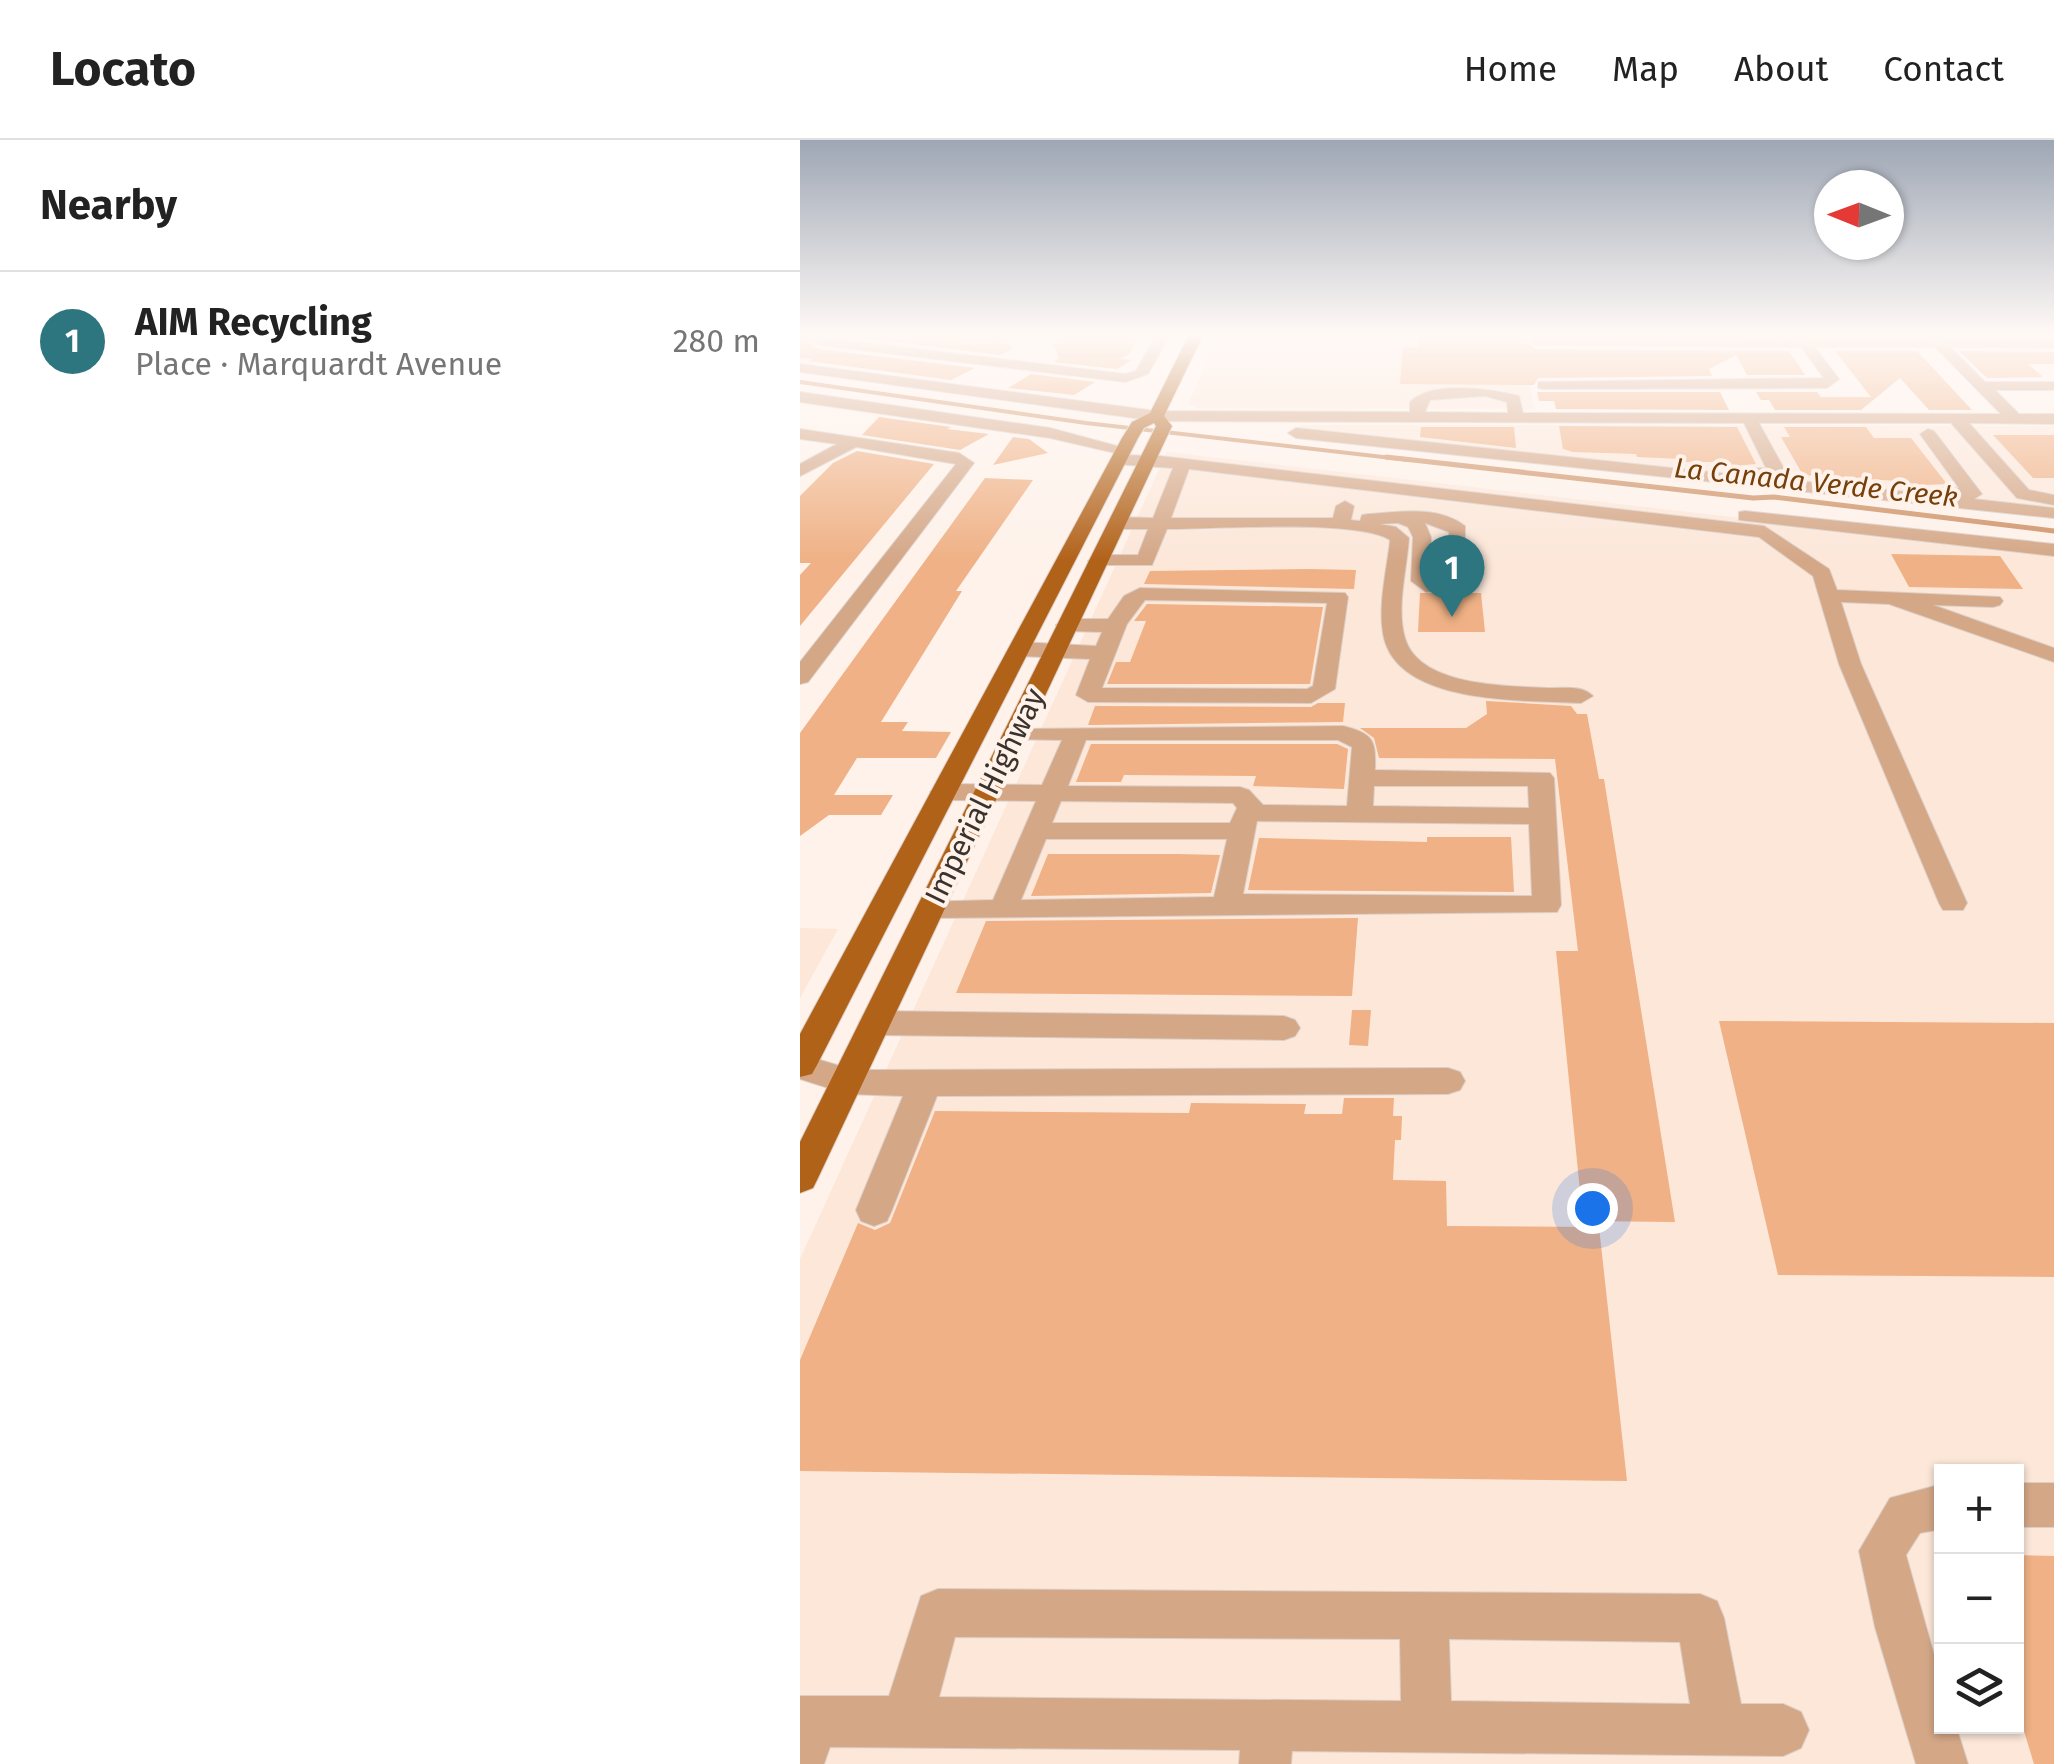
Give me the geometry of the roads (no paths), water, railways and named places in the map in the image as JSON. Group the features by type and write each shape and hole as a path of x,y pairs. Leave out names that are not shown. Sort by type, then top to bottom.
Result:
{"main road":[{"name":"Imperial Highway","path":"800,1066 1138,424 1155,417 1159,409"},
{"name":"Imperial Highway","path":"800,1178 1164,426 1155,417"}],"street":[{"path":"882,409 1050,433 1124,451 1151,453 1176,463 1764,532 1822,573 1850,664 1953,903"},
{"path":"1095,409 1155,417 1516,417 1552,425 1753,426 1928,434"},
{"path":"1417,416 1418,409"},
{"path":"1515,409 1516,417"},
{"path":"2005,409 2016,419"},
{"path":"1245,416 1249,424 1291,432 2054,513"},
{"path":"1753,426 1915,419 2054,420"},
{"path":"1552,425 1558,452 1973,494 1915,419"},
{"path":"1956,419 2023,494 2054,500"},
{"path":"1753,426 1778,474"},
{"path":"800,434 965,461 965,467 800,677"},
{"path":"800,471 854,442"},
{"path":"1176,463 1240,459 2054,550"},
{"path":"1098,561 1145,561 1176,463"},
{"path":"1792,523 1800,484"},
{"path":"1340,524 1352,485"},
{"path":"1117,523 1340,524 1404,519 1440,520 1458,530 1455,584 1426,586 1421,581 1422,538 1416,524 1404,519"},
{"path":"1340,524 1388,531 1400,538 1394,641 1415,670 1446,686 1581,696"},
{"path":"1398,562 1422,562"},
{"path":"1140,594 1338,597 1324,690 1312,696 1088,695 1106,653 1132,597 1140,594"},
{"path":"1831,596 1993,601"},
{"path":"1892,598 2054,654"},
{"path":"1068,625 1116,626"},
{"path":"1019,648 1106,653"},
{"path":"2002,653 2054,670"},
{"path":"1014,734 1343,732 1364,744 1360,814"},
{"path":"1003,909 1077,734"},
{"path":"930,909 1192,909 1227,904 1548,905 1541,778 1362,778"},
{"path":"943,792 1240,795 1245,817 1227,904"},
{"path":"1036,831 1256,814 1542,816"},
{"path":"875,1023 1284,1028"},
{"path":"800,1066 847,1082 926,1084 1448,1081"},
{"path":"874,1210 926,1084"},
{"path":"2024,1505 2054,1505"},
{"path":"1934,1508 1906,1514 1882,1551 1899,1628 1942,1764"},
{"path":"906,1722 938,1613 1424,1615 1700,1618 1720,1729"},
{"path":"1424,1615 1426,1726"},
{"path":"804,1734 906,1722 1267,1745 1426,1726 1784,1730"}],"waterway":[{"name":"La Canada Verde Creek","path":"987,409 1409,460"},
{"name":"La Canada Verde Creek","path":"1386,457 2054,531"}],"place":[{"name":"AIM Recycling","path":"1452,617"}]}
